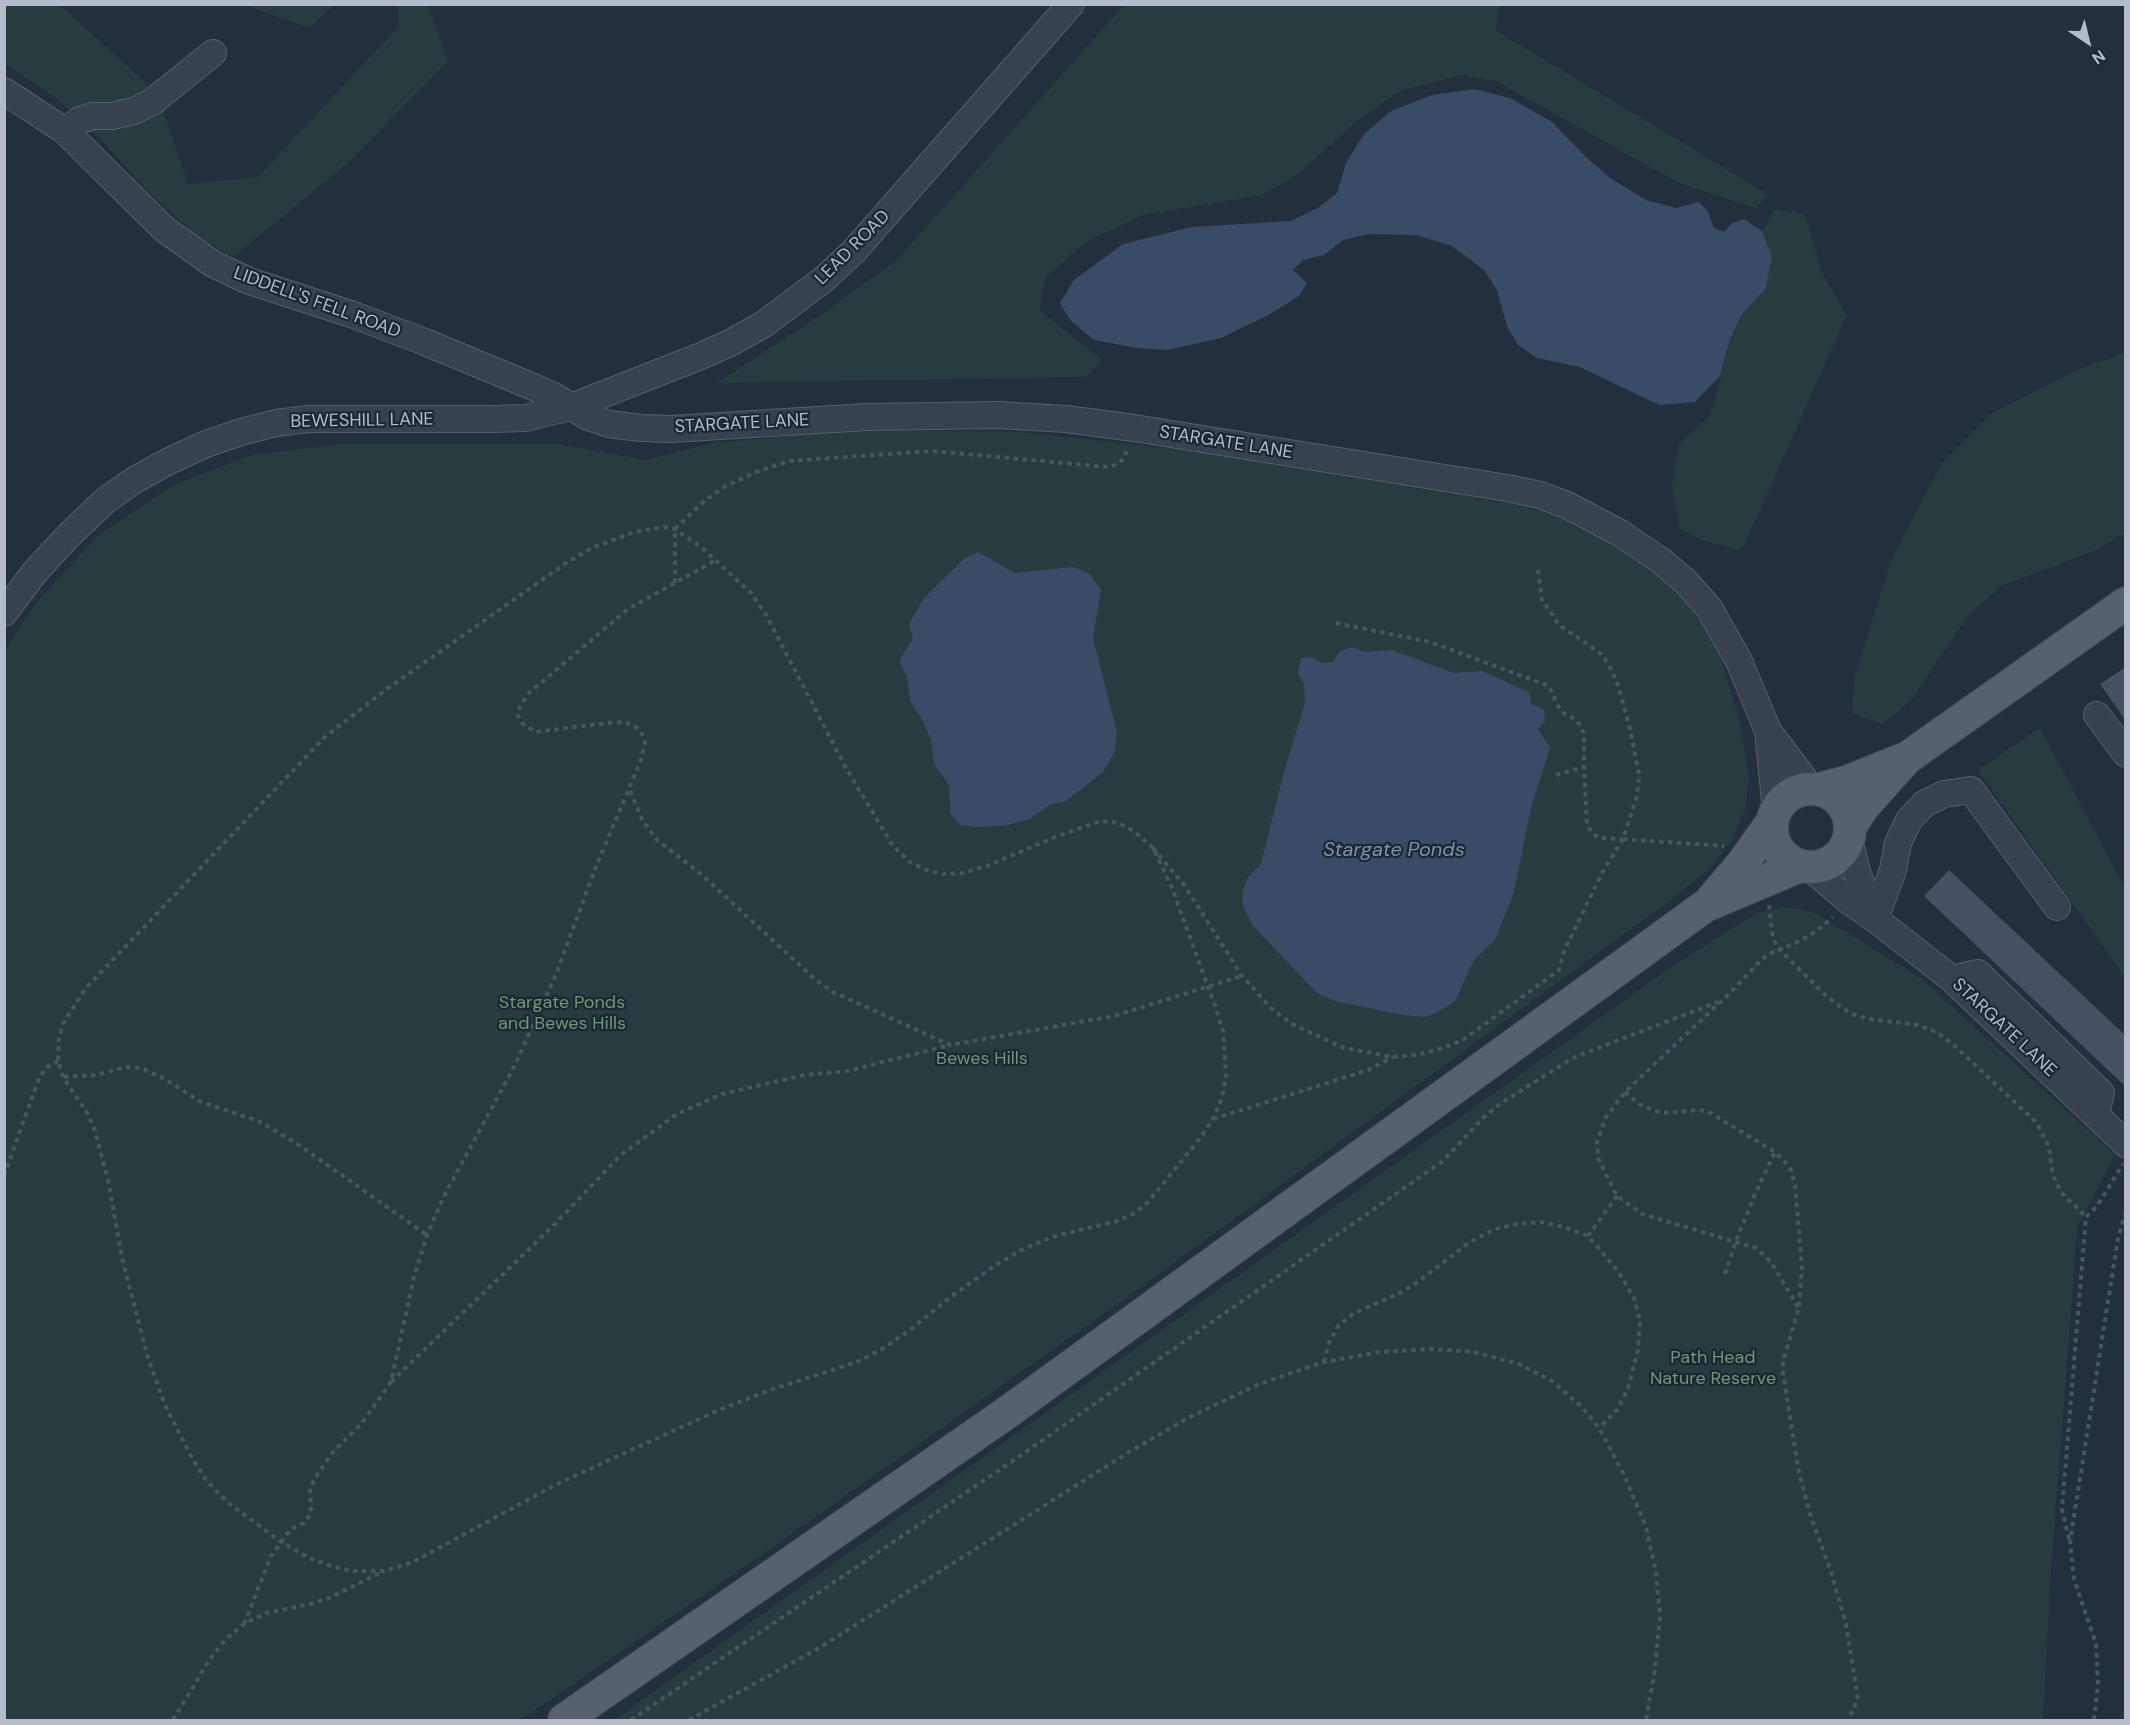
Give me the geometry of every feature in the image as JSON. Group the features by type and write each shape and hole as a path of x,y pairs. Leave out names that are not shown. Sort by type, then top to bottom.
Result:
{"main road":[{"path":"1774,816 1773,835 1776,846 1790,860 1805,866 1820,866 1829,863 1845,849 1850,832 1863,807 1907,758 2126,603"},
{"path":"564,1720 1005,1414 1705,906 1742,864 1791,794 1846,782 1907,758"},
{"path":"1815,788 1829,792 1845,806 1850,816 1850,832"},
{"path":"1705,906 1805,866"}],"street":[{"name":"LEAD ROAD","path":"571,407 732,342 793,304 854,251 1071,4"},
{"path":"65,131 80,120 93,116 112,116 134,111 152,102 213,53"},
{"name":"LIDDELL'S FELL ROAD","path":"4,91 65,131 164,229 213,264 249,281 351,314 425,342 542,390 571,407"},
{"name":"STARGATE LANE","path":"571,407 588,417 609,424 641,428 714,427 867,417 998,415 1066,419 1134,428 1540,495 1575,509 1620,533 1686,582 1709,608 1739,661 1768,731 1815,788"},
{"name":"BEWESHILL LANE","path":"4,613 34,573 106,500 169,461 241,432 276,423 308,419 494,420 525,418 571,407"},
{"path":"2097,715 2126,754"},
{"name":"STARGATE LANE","path":"1768,731 1774,816"},
{"path":"1875,919 1893,870 1898,843 1909,820 1924,804 1944,794 1971,790 2057,907"},
{"path":"1850,832 1857,872 1875,919"},
{"name":"STARGATE LANE","path":"1805,866 1952,979 2126,1144"}],"path":[{"path":"675,583 675,528 705,500 726,486 756,472 789,461 932,451 1108,467 1118,464 1124,458 1134,428"},
{"path":"384,1571 352,1571 309,1558 280,1541 227,1502 206,1480 165,1405 148,1358 122,1258 108,1180 95,1131 88,1114 63,1077 58,1061 59,1038 63,1024 85,989 325,737 384,691 566,563 592,548 634,532 664,526 675,528 716,560 752,594 766,615 847,770 893,846 910,862 926,870 943,874 963,873 987,866 1055,837 1101,821 1118,823 1134,831 1153,848 1185,886 1242,976 1273,1010 1294,1025 1344,1048 1393,1057 1417,1055 1463,1040 1559,970 1564,951 1603,871 1623,839 1637,796 1639,775 1618,685 1608,663 1599,652 1559,625 1542,600 1538,570"},
{"path":"391,1382 414,1277 427,1235 443,1198 524,1044 557,972 595,868 641,760 645,743 637,728 627,723 615,722 536,732 528,729 522,723 518,716 520,706 529,693 628,609 716,560"},
{"path":"1336,623 1430,642 1549,686 1558,706 1564,713 1575,719 1584,735 1587,825 1599,838 1727,846"},
{"path":"1556,775 1584,767"},
{"path":"629,791 643,821 656,839 702,875 817,981 833,992 950,1045"},
{"path":"173,1720 210,1659 225,1640 244,1624 266,1613 329,1598 384,1571 411,1563 557,1484 719,1410 773,1389 857,1362 881,1350 984,1272 1023,1249 1055,1236 1117,1221 1135,1213 1156,1193 1201,1137 1213,1119 1222,1098 1224,1086 1223,1031 1172,888 1153,848"},
{"path":"1766,897 1770,910 1773,939 1780,950 1822,992 1852,1014 1918,1025 1938,1033 2037,1123 2049,1147 2053,1174 2061,1192 2086,1217"},
{"path":"1799,1308 1771,1262 1756,1248 1642,1214 1617,1196 1598,1158 1597,1142 1606,1117 1625,1092 1731,992 1761,960 1815,932 1835,914"},
{"path":"244,1624 271,1556 280,1541 291,1529 304,1523 311,1513 310,1489 315,1478 333,1452 362,1423 391,1382 554,1226 622,1154 677,1114 722,1094 804,1075 848,1071 950,1045 1114,1016 1242,976"},
{"path":"631,1720 1017,1458 1433,1167 1455,1149 1483,1118 1500,1104 1571,1059 1718,1002"},
{"path":"1213,1119 1368,1070 1393,1057"},
{"path":"4,1176 39,1078 47,1067 58,1061"},
{"path":"63,1077 95,1075 125,1067 141,1068 165,1079 199,1101 258,1121 296,1143 427,1235"},
{"path":"1625,1092 1639,1104 1655,1111 1669,1113 1707,1111 1774,1152 1791,1170 1795,1185 1802,1269 1799,1308 1784,1355 1783,1373 1799,1473 1811,1518 1831,1572 1846,1624 1858,1699 1848,1720"},
{"path":"1725,1274 1736,1241 1774,1152"},
{"path":"2094,1720 2098,1684 2096,1644 2074,1579 2070,1542 2062,1509 2086,1217 2097,1206 2126,1161"},
{"path":"1588,1236 1617,1196"},
{"path":"2070,1542 2118,1238 2126,1212"},
{"path":"1324,1362 1329,1344 1339,1325 1354,1313 1415,1284 1470,1242 1495,1229 1518,1224 1541,1222 1564,1227 1588,1236 1618,1271 1635,1300 1640,1321 1638,1350 1628,1388 1617,1410 1599,1428"},
{"path":"689,1720 819,1648 988,1540 1188,1418 1258,1384 1324,1362 1380,1352 1433,1349 1474,1352 1519,1364 1552,1381 1582,1407 1599,1428 1624,1475 1646,1527 1656,1572 1660,1616 1647,1720"}],"green space":[{"path":"334,4 309,28 245,5"},
{"path":"4,5 64,5 62,7 157,93 188,184 258,177 399,26 397,5 428,5 448,61 349,162 233,257 198,236 151,195 100,138 55,97 5,64"},
{"path":"1124,5 1500,5 1495,30 1769,195 1755,208 1679,183 1496,81 1461,75 1399,91 1355,123 1294,177 1262,195 1143,215 1087,241 1046,277 1039,310 1102,360 1086,377 717,383 822,314 897,260"},
{"path":"1775,209 1805,214 1822,273 1847,315 1742,550 1707,542 1680,529 1672,487 1678,445 1710,416 1730,343 1742,314 1766,288 1772,257 1762,231"},
{"path":"2125,353 2125,533 2094,551 2001,586 1968,616 1912,699 1883,724 1852,713 1854,679 1891,560 1942,463 1993,412 2078,369"},
{"name":"Stargate Ponds and Bewes Hills","path":"897,430 1020,432 1177,449 1507,503 1553,514 1594,533 1645,564 1685,600 1709,633 1721,660 1738,715 1749,775 1746,807 1732,840 1709,869 1672,899 1126,1298 760,1556 521,1720 5,1720 5,650 35,604 97,536 174,485 251,455 342,444 558,444 645,460 713,443 812,434"},
{"path":"2040,728 2125,888 2125,977 1978,770"},
{"name":"Path Head Nature Reserve","path":"1782,907 1815,913 1922,979 2115,1155 2077,1227 2049,1599 2043,1720 614,1720 1674,965 1757,913"}],"water":[{"path":"1474,89 1510,98 1552,122 1610,178 1646,200 1676,208 1699,202 1708,212 1714,228 1724,232 1732,223 1744,219 1762,231 1772,257 1766,288 1742,314 1729,343 1720,376 1695,402 1659,405 1580,367 1537,358 1518,345 1507,326 1497,290 1484,270 1452,246 1416,235 1368,234 1343,240 1324,255 1303,260 1293,270 1307,283 1299,296 1270,314 1221,338 1167,350 1137,348 1094,340 1070,320 1060,303 1074,280 1123,244 1192,227 1291,221 1318,208 1337,193 1346,163 1364,134 1391,111 1432,95"},
{"path":"978,552 1015,573 1073,567 1090,574 1101,590 1093,638 1117,732 1115,751 1103,772 1066,801 1051,804 1030,819 1004,826 960,825 950,813 949,785 934,764 931,740 924,723 910,701 907,678 899,661 913,639 909,624 924,598 965,558"},
{"name":"Stargate Ponds","path":"1353,647 1364,652 1392,650 1454,673 1482,671 1529,692 1531,704 1544,709 1545,722 1538,729 1550,748 1531,808 1514,892 1495,940 1474,960 1455,1001 1425,1017 1402,1015 1335,1001 1317,993 1252,925 1242,903 1248,877 1261,864 1285,768 1305,703 1304,683 1298,674 1301,658 1312,657 1321,663 1333,662 1340,651"}],"building":[{"path":"2126,667 2126,721 2100,684"},
{"path":"1949,870 2126,1036 2126,1087 1924,896"}],"park label":[{"name":"Bewes Hills","path":"982,1059"}]}
